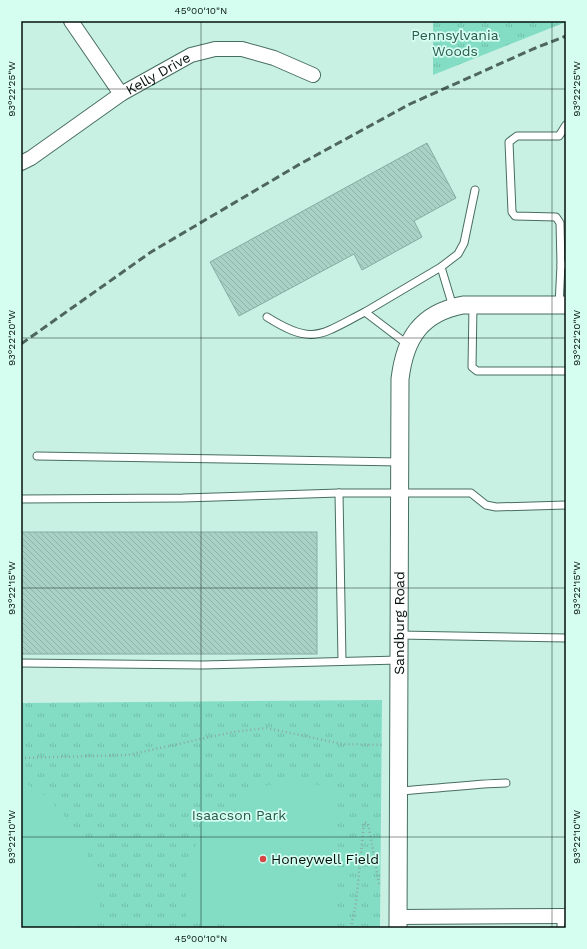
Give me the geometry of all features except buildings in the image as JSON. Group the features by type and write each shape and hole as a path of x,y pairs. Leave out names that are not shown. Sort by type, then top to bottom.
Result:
{"street":[{"path":"71,21 121,94"},
{"name":"Kelly Drive","path":"21,164 121,94 191,55 215,48 242,49 274,58 313,75"},
{"name":"Sandburg Road","path":"398,922 400,379 402,359 407,344 422,324 438,313 453,307 473,305 563,305"},
{"path":"398,922 563,920"}],"lane":[{"path":"563,305 564,265 560,223 556,217 515,216 512,212 509,142 517,136 559,136 566,125"},
{"path":"267,317 282,326 302,334 323,334 365,312 441,267 458,254 464,243 475,190"},
{"path":"441,267 453,307"},
{"path":"473,305 472,367 477,371 566,371"},
{"path":"365,312 407,344"},
{"path":"37,456 400,462"},
{"path":"339,492 342,661"},
{"path":"21,499 183,498 339,492 400,494 471,493 486,505 496,507 566,505"},
{"path":"399,635 566,638"},
{"path":"21,663 202,665 399,660"},
{"path":"399,791 472,784 506,783"}],"path":[{"path":"21,758 128,755 234,732 267,728 342,744 399,746"},
{"path":"351,928 356,903 364,822 368,822 379,884"}],"green space":[{"name":"Pennsylvania Woods","path":"433,21 566,21 566,22 433,75"},
{"name":"Isaacson Park","path":"382,700 380,928 21,928 21,703"},
{"path":"21,780 43,795 59,809 79,838 93,871 100,906 100,924 52,928 21,928"},
{"name":"Honeywell Field","path":"291,781 333,787 335,920 326,928 258,928 186,921 186,887 188,868 197,843 212,820 232,801 243,794 264,786"}],"railway":[{"path":"21,344 151,252 300,164 410,104 533,49 566,36"}],"place":[{"name":"Honeywell Field","path":"263,859"}]}
